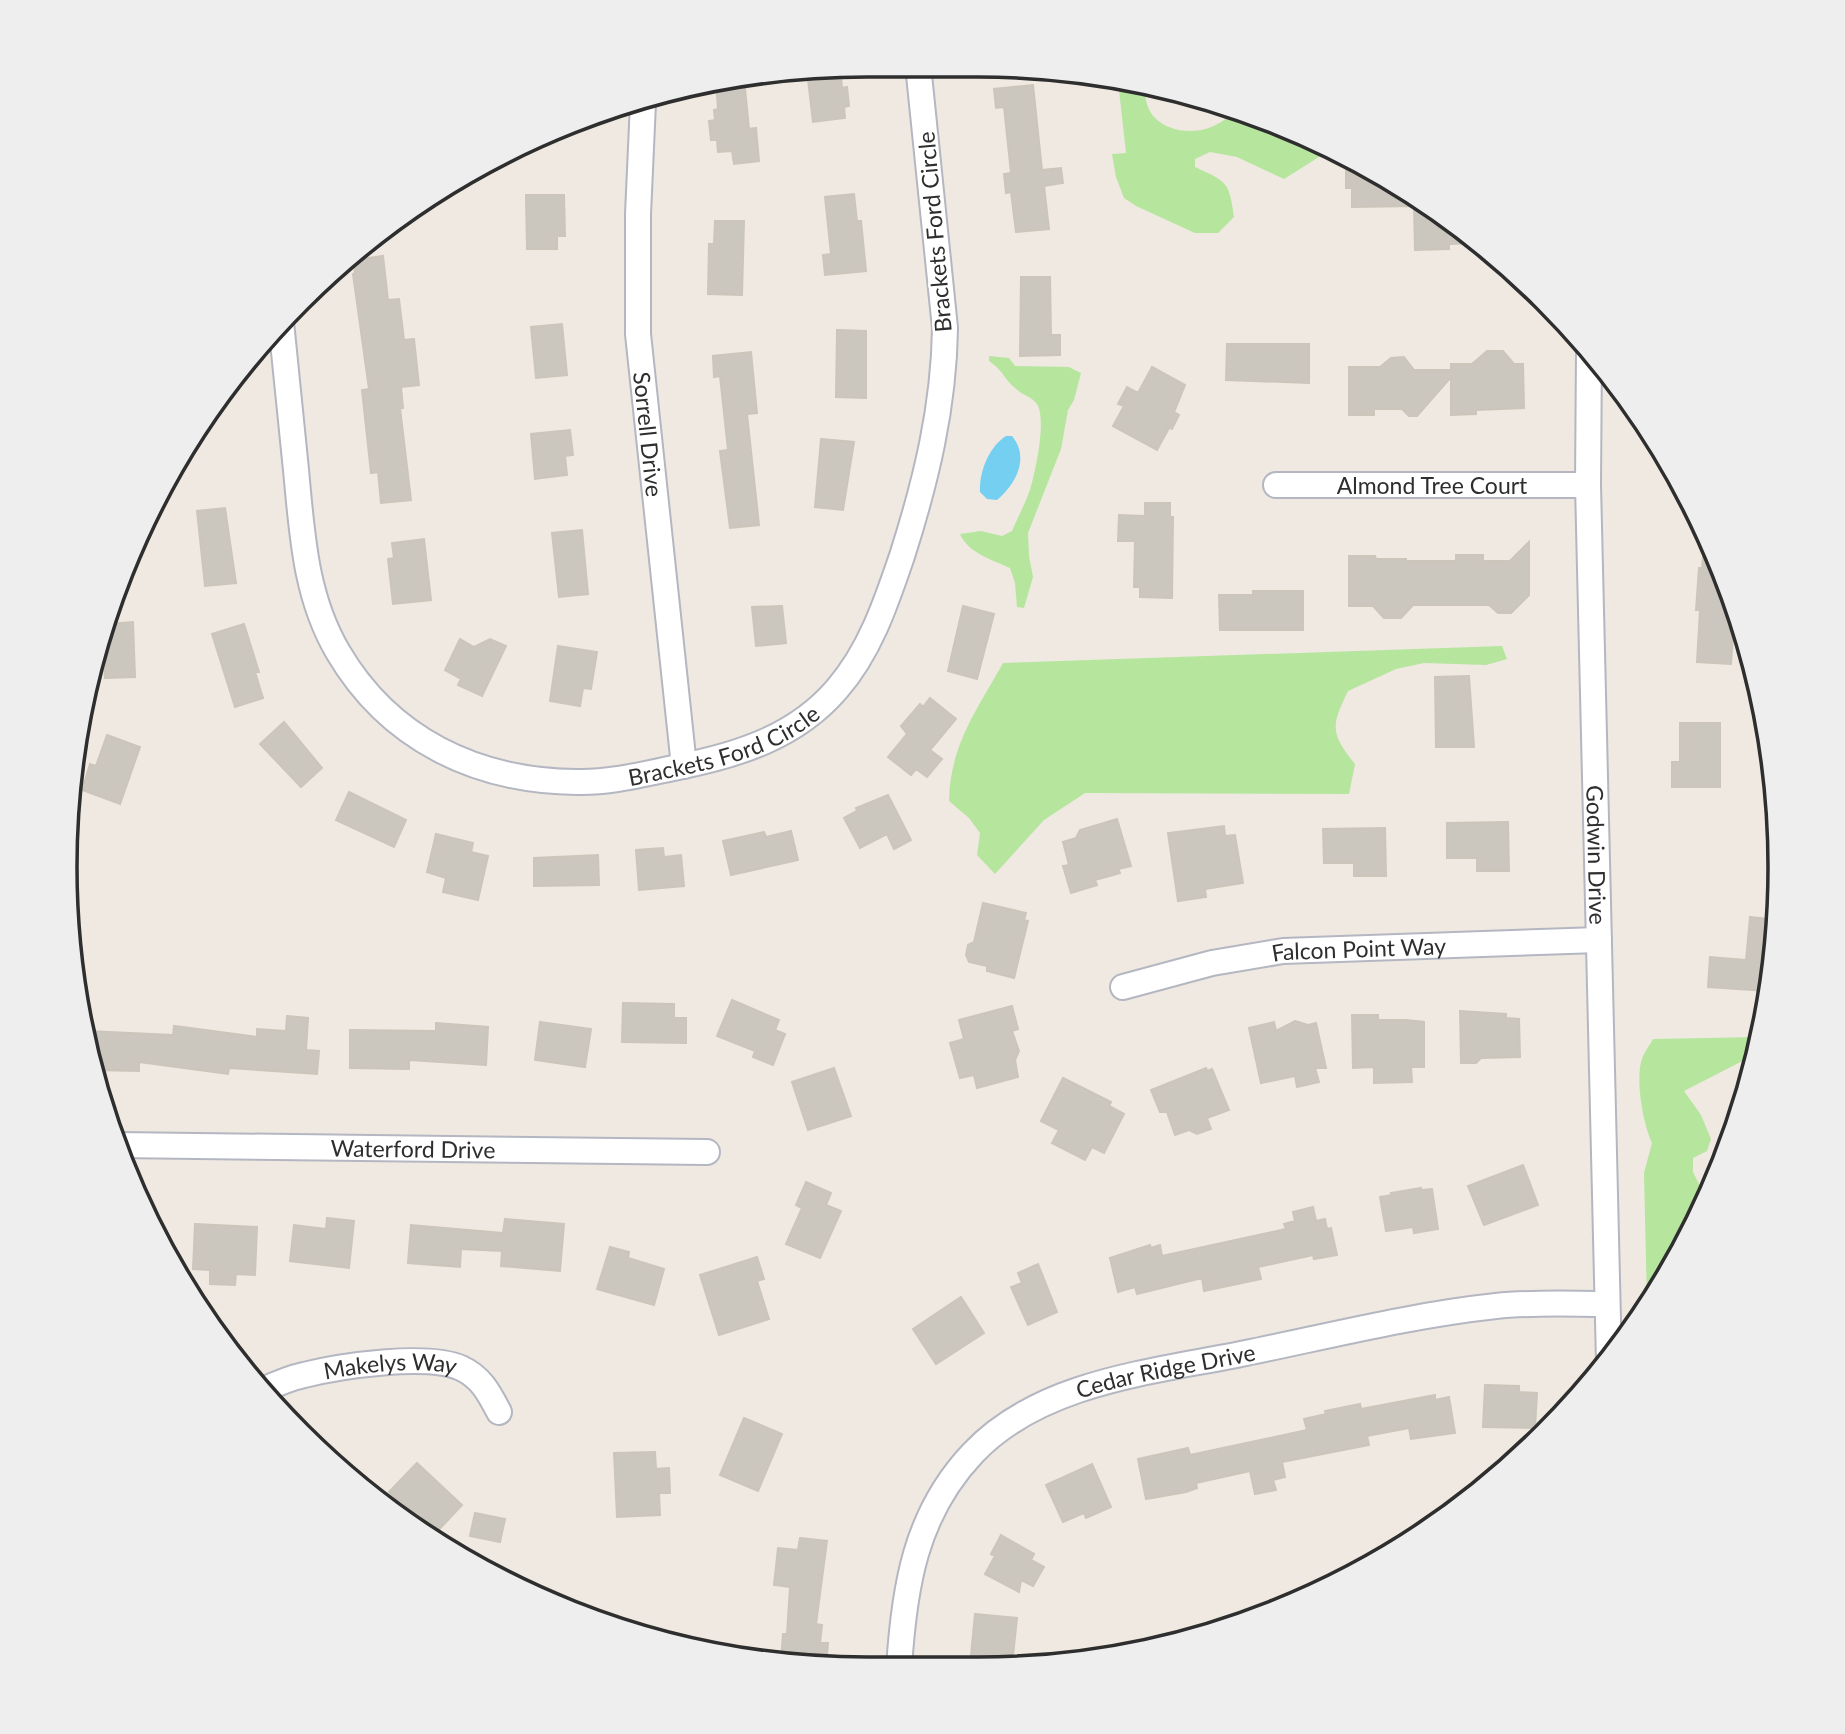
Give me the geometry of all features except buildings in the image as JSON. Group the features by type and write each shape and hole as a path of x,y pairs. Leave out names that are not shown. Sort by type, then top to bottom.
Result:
{"street":[{"name":"Brackets Ford Circle","path":"282,336 306,569 322,618 336,649 356,680 380,709 421,740 454,758 493,772 535,780 578,783 621,779 712,761 751,748 782,734 816,712 856,666 874,632 894,580 929,461 939,412 945,328 919,77"},
{"name":"Sorrell Drive","path":"643,110 638,214 638,334 684,766"},
{"name":"Godwin Drive","path":"1589,366 1588,485 1608,1344"},
{"name":"Almond Tree Court","path":"1276,485 1588,485"},
{"name":"Falcon Point Way","path":"1124,987 1212,963 1283,951 1599,940"},
{"name":"Waterford Drive","path":"128,1145 707,1152"},
{"name":"Cedar Ridge Drive","path":"900,1657 909,1572 919,1542 944,1489 965,1461 990,1437 1037,1406 1094,1385 1437,1314 1499,1306 1607,1304"},
{"name":"Makelys Way","path":"272,1387 335,1368 440,1362 461,1368 479,1379 487,1388 499,1412"}],"green space":[{"path":"1119,90 1145,95 1154,117 1173,129 1207,129 1227,118 1321,155 1284,179 1237,157 1210,152 1195,159 1195,167 1225,184 1234,217 1218,233 1195,233 1124,198 1116,177 1112,154 1126,153"},
{"path":"989,356 1009,358 1015,366 1069,367 1081,373 1074,400 1068,410 1061,449 1028,533 1033,577 1024,608 1017,607 1015,583 1010,568 975,551 960,534 981,531 1002,536 1012,531 1030,490 1037,460 1041,422 1037,404 1011,385 989,361"},
{"path":"1502,646 1507,659 1486,665 1424,663 1396,669 1348,691 1338,713 1336,729 1337,737 1355,764 1349,794 1085,793 1044,820 995,874 977,855 980,833 969,818 949,801 954,762 960,745 1003,663"},
{"path":"1749,1037 1744,1060 1684,1091 1701,1115 1711,1139 1707,1151 1693,1158 1693,1172 1700,1186 1687,1216 1647,1287 1644,1173 1652,1143 1643,1113 1639,1078 1643,1056 1653,1039"}],"water":[{"path":"1006,436 1012,436 1017,444 1020,453 1018,470 1004,494 997,500 987,499 980,492 983,468 995,446"}]}
